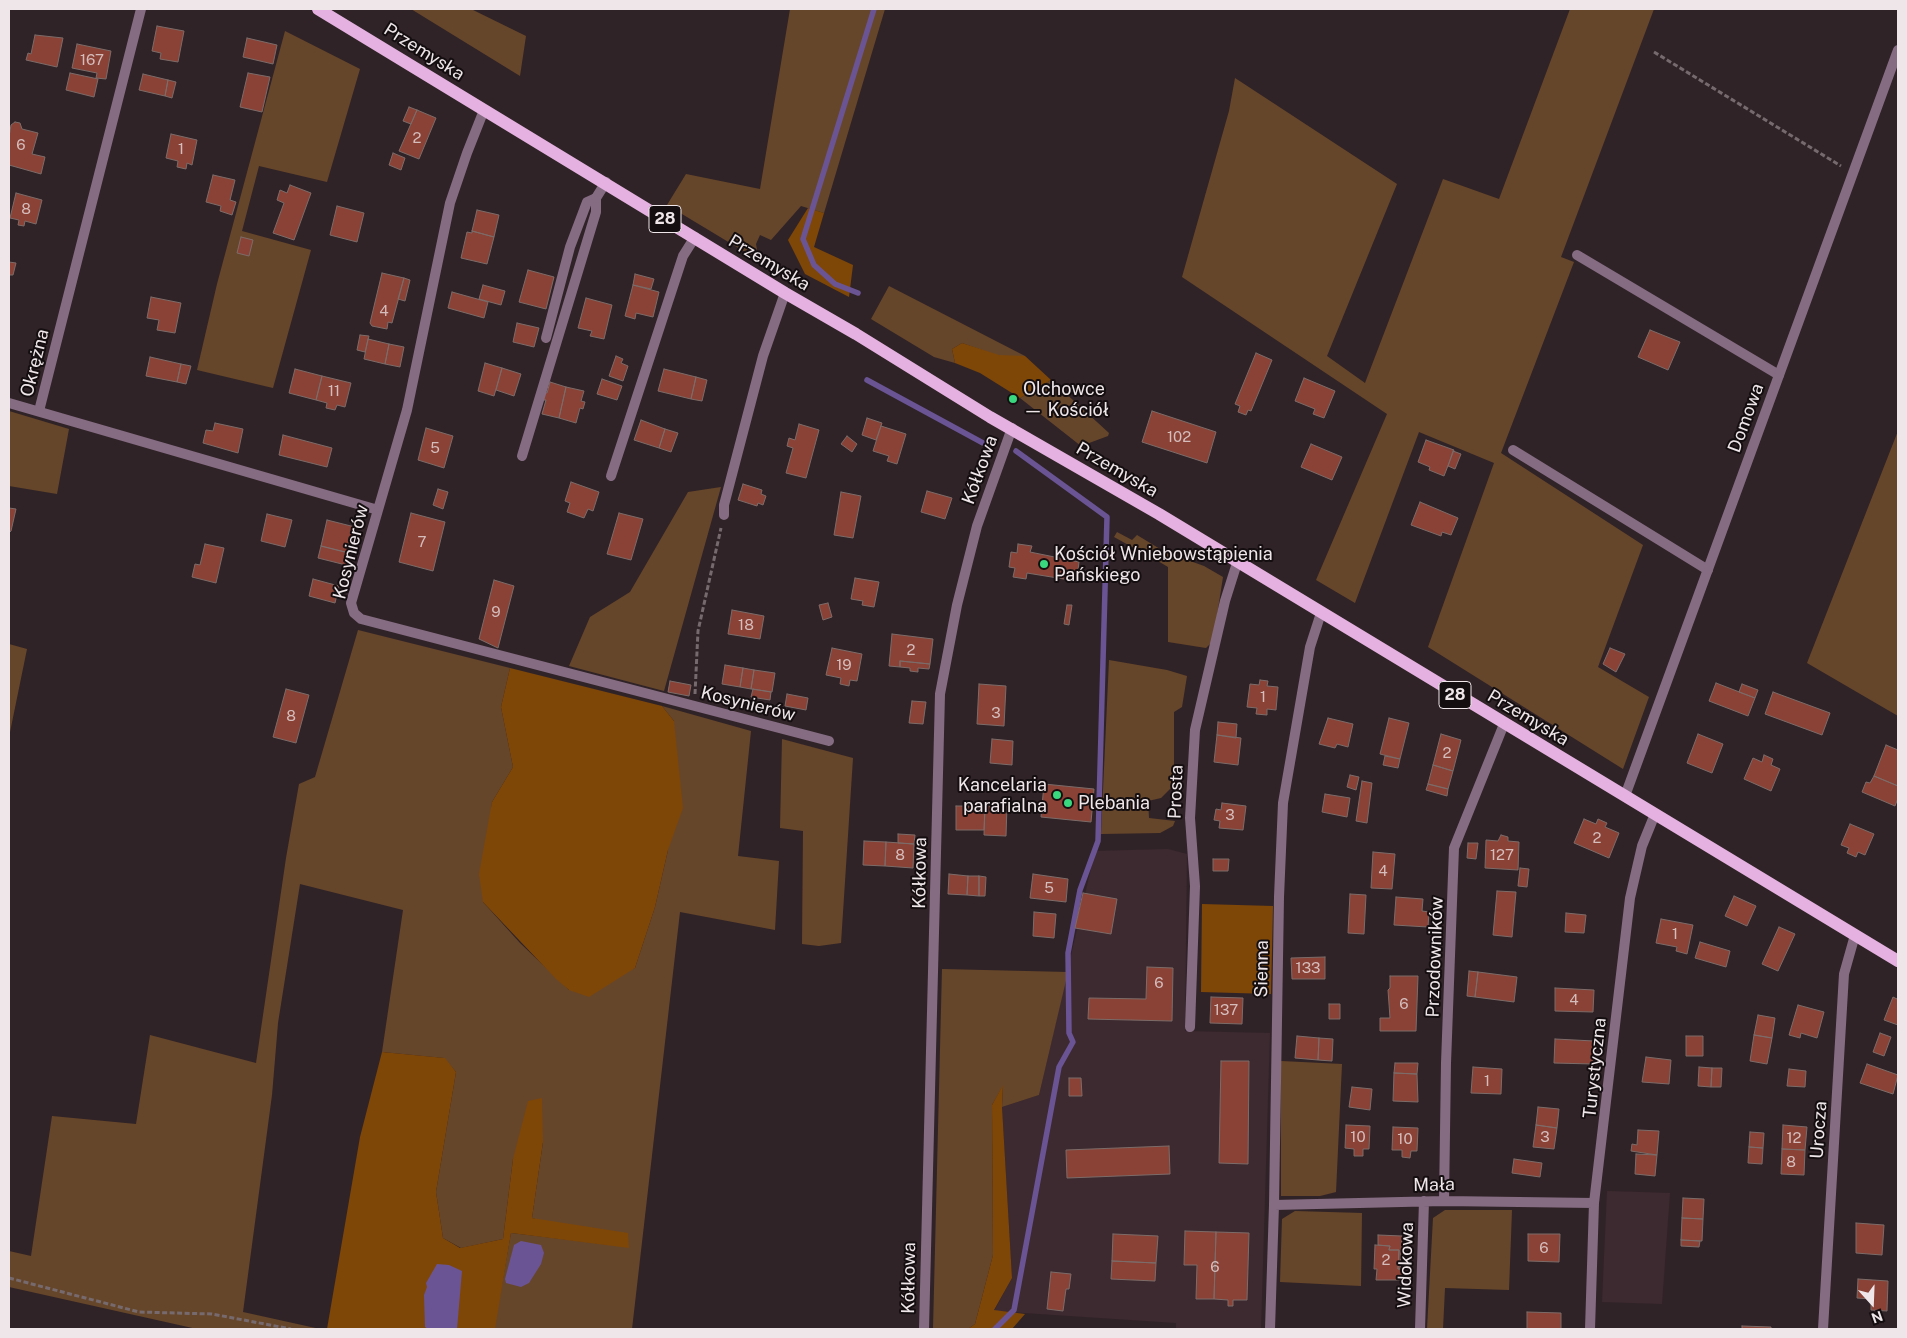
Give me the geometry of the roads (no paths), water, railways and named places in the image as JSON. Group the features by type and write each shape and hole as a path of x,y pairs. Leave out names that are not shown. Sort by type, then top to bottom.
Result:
{"main road":[{"name":"Przemyska","path":"318,9 606,182 785,293 1898,961"}],"street":[{"name":"Okrężna","path":"141,9 39,411 378,510"},
{"name":"Domowa","path":"1625,796 1898,50"},
{"name":"Kosynierów","path":"484,110 466,153 450,203 407,410 352,603 354,613 361,619 829,741"},
{"path":"522,456 596,212 596,198 606,182"},
{"path":"546,338 570,247 587,202 596,198"},
{"path":"612,476 684,256 695,238"},
{"path":"1577,255 1779,375"},
{"path":"724,515 726,496 758,374 785,293"},
{"path":"9,403 39,411"},
{"name":"Kółkowa","path":"924,1329 940,694 957,605 977,526 1012,428"},
{"path":"1513,450 1708,570"},
{"name":"Prosta","path":"1190,1027 1195,886 1190,818 1195,730 1223,610 1237,563"},
{"name":"Sienna","path":"1270,1329 1283,803 1310,647 1321,614"},
{"name":"Przodowników","path":"1444,1201 1446,1063 1454,848 1504,724"},
{"name":"Turystyczna","path":"1590,1329 1594,1204 1630,898 1642,846 1655,814"},
{"name":"Urocza","path":"1823,1329 1844,974 1855,935"},
{"name":"Mała","path":"1274,1205 1424,1201 1594,1204"},
{"name":"Widokowa","path":"1420,1329 1424,1201"}],"waterway":[{"path":"858,293 835,284 814,265 803,239 874,9"},
{"path":"867,380 983,443"},
{"path":"995,1329 1014,1310 1059,1067 1073,1042 1069,1033 1068,953 1080,890 1098,841 1107,517 1016,451"}],"place":[{"name":"Olchowce — Kościół","path":"1013,399"},
{"name":"Kościół Wniebowstąpienia Pańskiego","path":"1044,564"},
{"name":"Kancelaria parafialna","path":"1057,795"},
{"name":"Plebania","path":"1068,803"}]}
